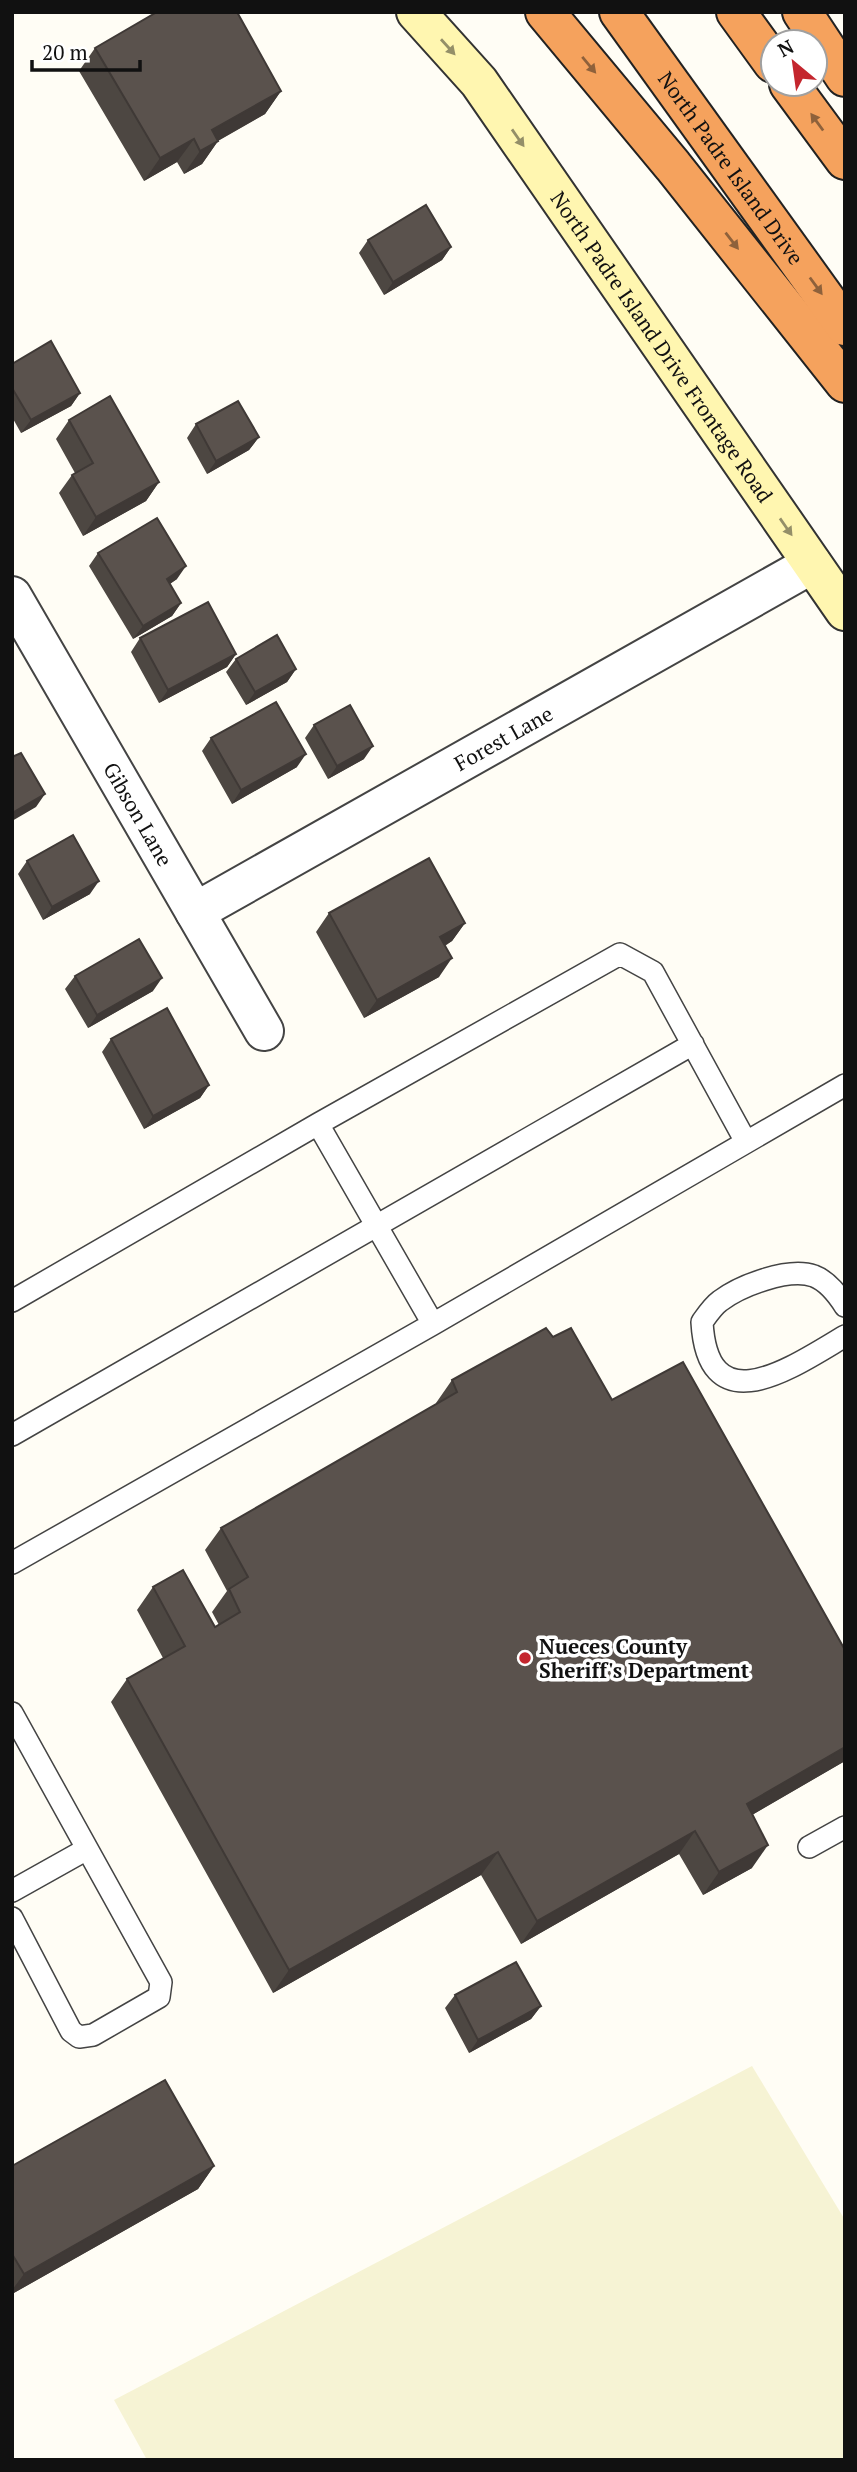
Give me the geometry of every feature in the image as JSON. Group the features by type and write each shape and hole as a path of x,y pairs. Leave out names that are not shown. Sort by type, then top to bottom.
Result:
{"highway":[{"path":"545,12 673,166 845,383"},
{"name":"North Padre Island Drive","path":"619,12 845,326"},
{"path":"736,12 759,44"},
{"path":"802,12 845,77"},
{"path":"799,98 845,160"}],"main road":[{"name":"North Padre Island Drive Frontage Road","path":"416,12 480,82 845,611"}],"street":[{"name":"Forest Lane","path":"195,912 812,564"},
{"name":"Gibson Lane","path":"12,596 264,1031"}],"lane":[{"path":"12,1301 318,1124 621,954 653,972 746,1142"},
{"path":"12,1436 693,1044"},
{"path":"12,1563 433,1324 845,1085"},
{"path":"318,1124 433,1324"},
{"path":"845,1306 836,1292 814,1276 783,1274 741,1289 718,1302 702,1322 703,1343 712,1364 727,1380 750,1383 796,1365 845,1336"},
{"path":"12,1713 161,1982 159,1997 93,2035 79,2037 71,2031 12,1918"},
{"path":"809,1847 845,1827"},
{"path":"12,1891 87,1849"}],"shaded area":[{"path":"752,2066 845,2220 845,2460 147,2460 114,2400"}],"building":[{"path":"157,12 237,12 281,91 212,130 218,141 200,151 194,139 160,158 95,48"},
{"path":"426,205 451,247 393,282 368,240"},
{"path":"51,341 80,393 31,420 12,388 12,364"},
{"path":"110,396 159,482 96,517 72,475 93,463 69,420"},
{"path":"238,401 259,437 216,461 196,424"},
{"path":"157,518 186,566 167,579 181,603 143,626 98,553"},
{"path":"208,602 236,654 168,690 140,638"},
{"path":"277,635 296,669 255,692 236,659"},
{"path":"276,702 306,754 241,790 211,738"},
{"path":"350,705 373,746 337,766 314,725"},
{"path":"21,753 45,794 12,813 12,757"},
{"path":"73,835 99,881 52,907 27,861"},
{"path":"429,858 465,923 440,937 452,958 377,1000 329,913"},
{"path":"139,939 162,978 97,1015 75,976"},
{"path":"167,1008 209,1085 153,1116 111,1039"},
{"path":"546,1328 553,1337 571,1328 612,1400 683,1362 845,1650 845,1747 747,1804 768,1845 719,1872 695,1831 537,1921 498,1852 289,1970 127,1679 185,1646 153,1587 183,1570 215,1627 240,1612 229,1589 248,1577 221,1528 457,1392 452,1380"},
{"path":"516,1962 541,2006 478,2040 455,1995"},
{"path":"165,2080 214,2166 24,2274 12,2254 12,2166"}],"place":[{"name":"Nueces County Sheriff's Department","path":"525,1658"}]}
